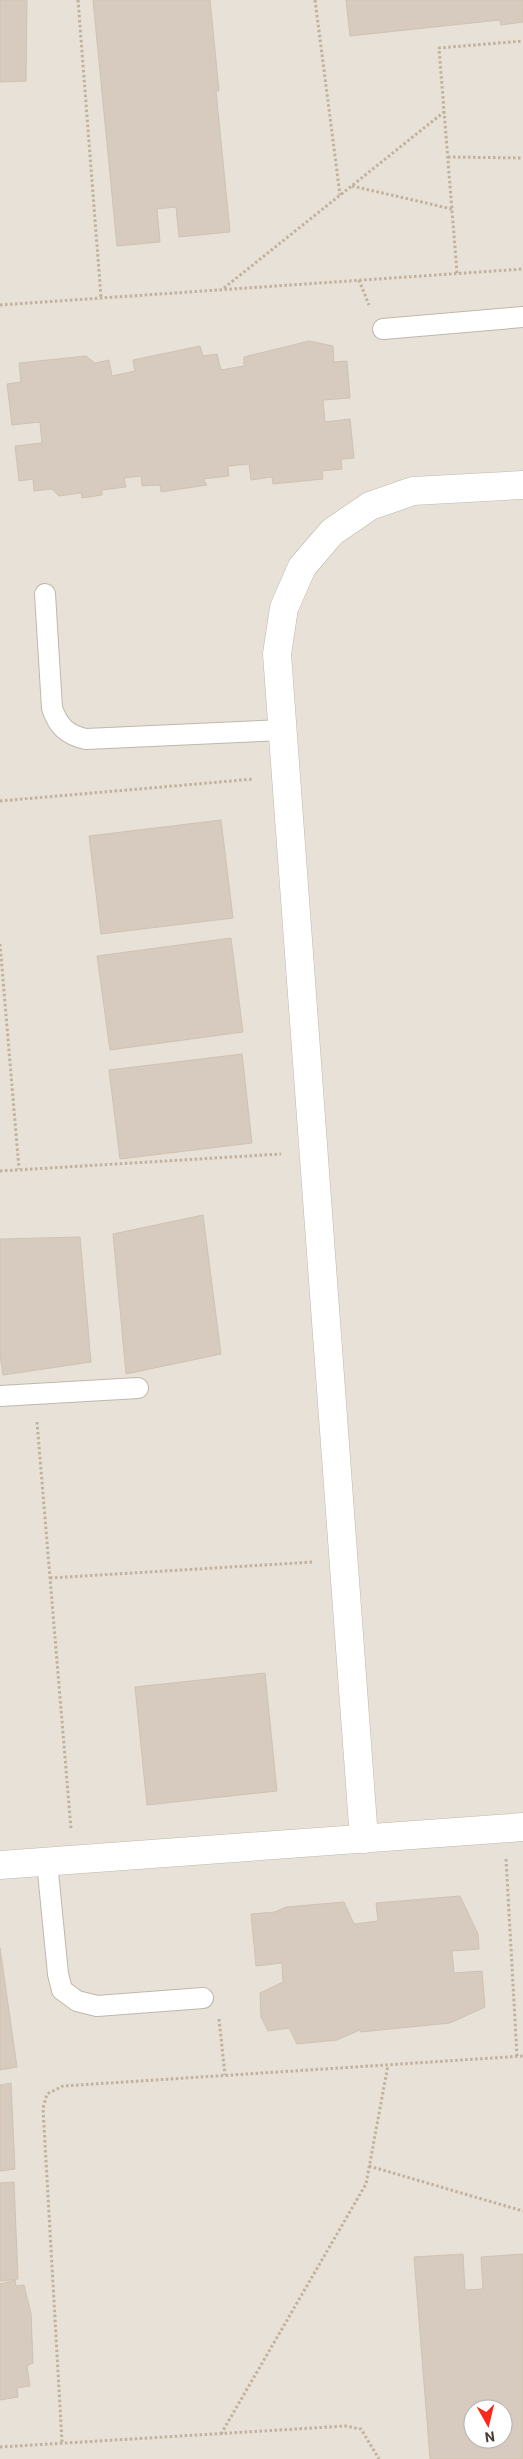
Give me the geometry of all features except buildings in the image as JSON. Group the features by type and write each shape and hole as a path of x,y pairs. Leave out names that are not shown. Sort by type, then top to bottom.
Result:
{"street":[{"path":"364,1839 277,654 284,608 302,567 332,532 370,506 413,492 523,486"},
{"path":"0,1865 514,1828"}],"lane":[{"path":"384,329 523,317"},
{"path":"45,594 52,708 60,725 74,736 86,739 283,730"},
{"path":"0,1396 138,1388"},
{"path":"47,1862 58,1974 62,1990 77,2001 97,2006 203,1998"}],"path":[{"path":"78,0 101,297"},
{"path":"315,0 340,196"},
{"path":"457,273 439,48 523,41"},
{"path":"223,289 444,112"},
{"path":"448,158 523,158"},
{"path":"352,186 452,209"},
{"path":"0,305 523,269"},
{"path":"0,801 287,776"},
{"path":"0,944 19,1170"},
{"path":"0,1171 314,1152"},
{"path":"34,1394 73,1860"},
{"path":"50,1578 344,1560"},
{"path":"514,1828 517,2056"},
{"path":"203,1998 213,2004 220,2020 225,2075"},
{"path":"62,2442 43,2108 48,2094 63,2086 523,2056"},
{"path":"221,2434 366,2184 388,2065"},
{"path":"370,2166 523,2212"},
{"path":"0,2447 345,2426 361,2429 379,2459"}],"shaded area":[{"path":"0,0 523,0 523,2459 0,2459"}]}
